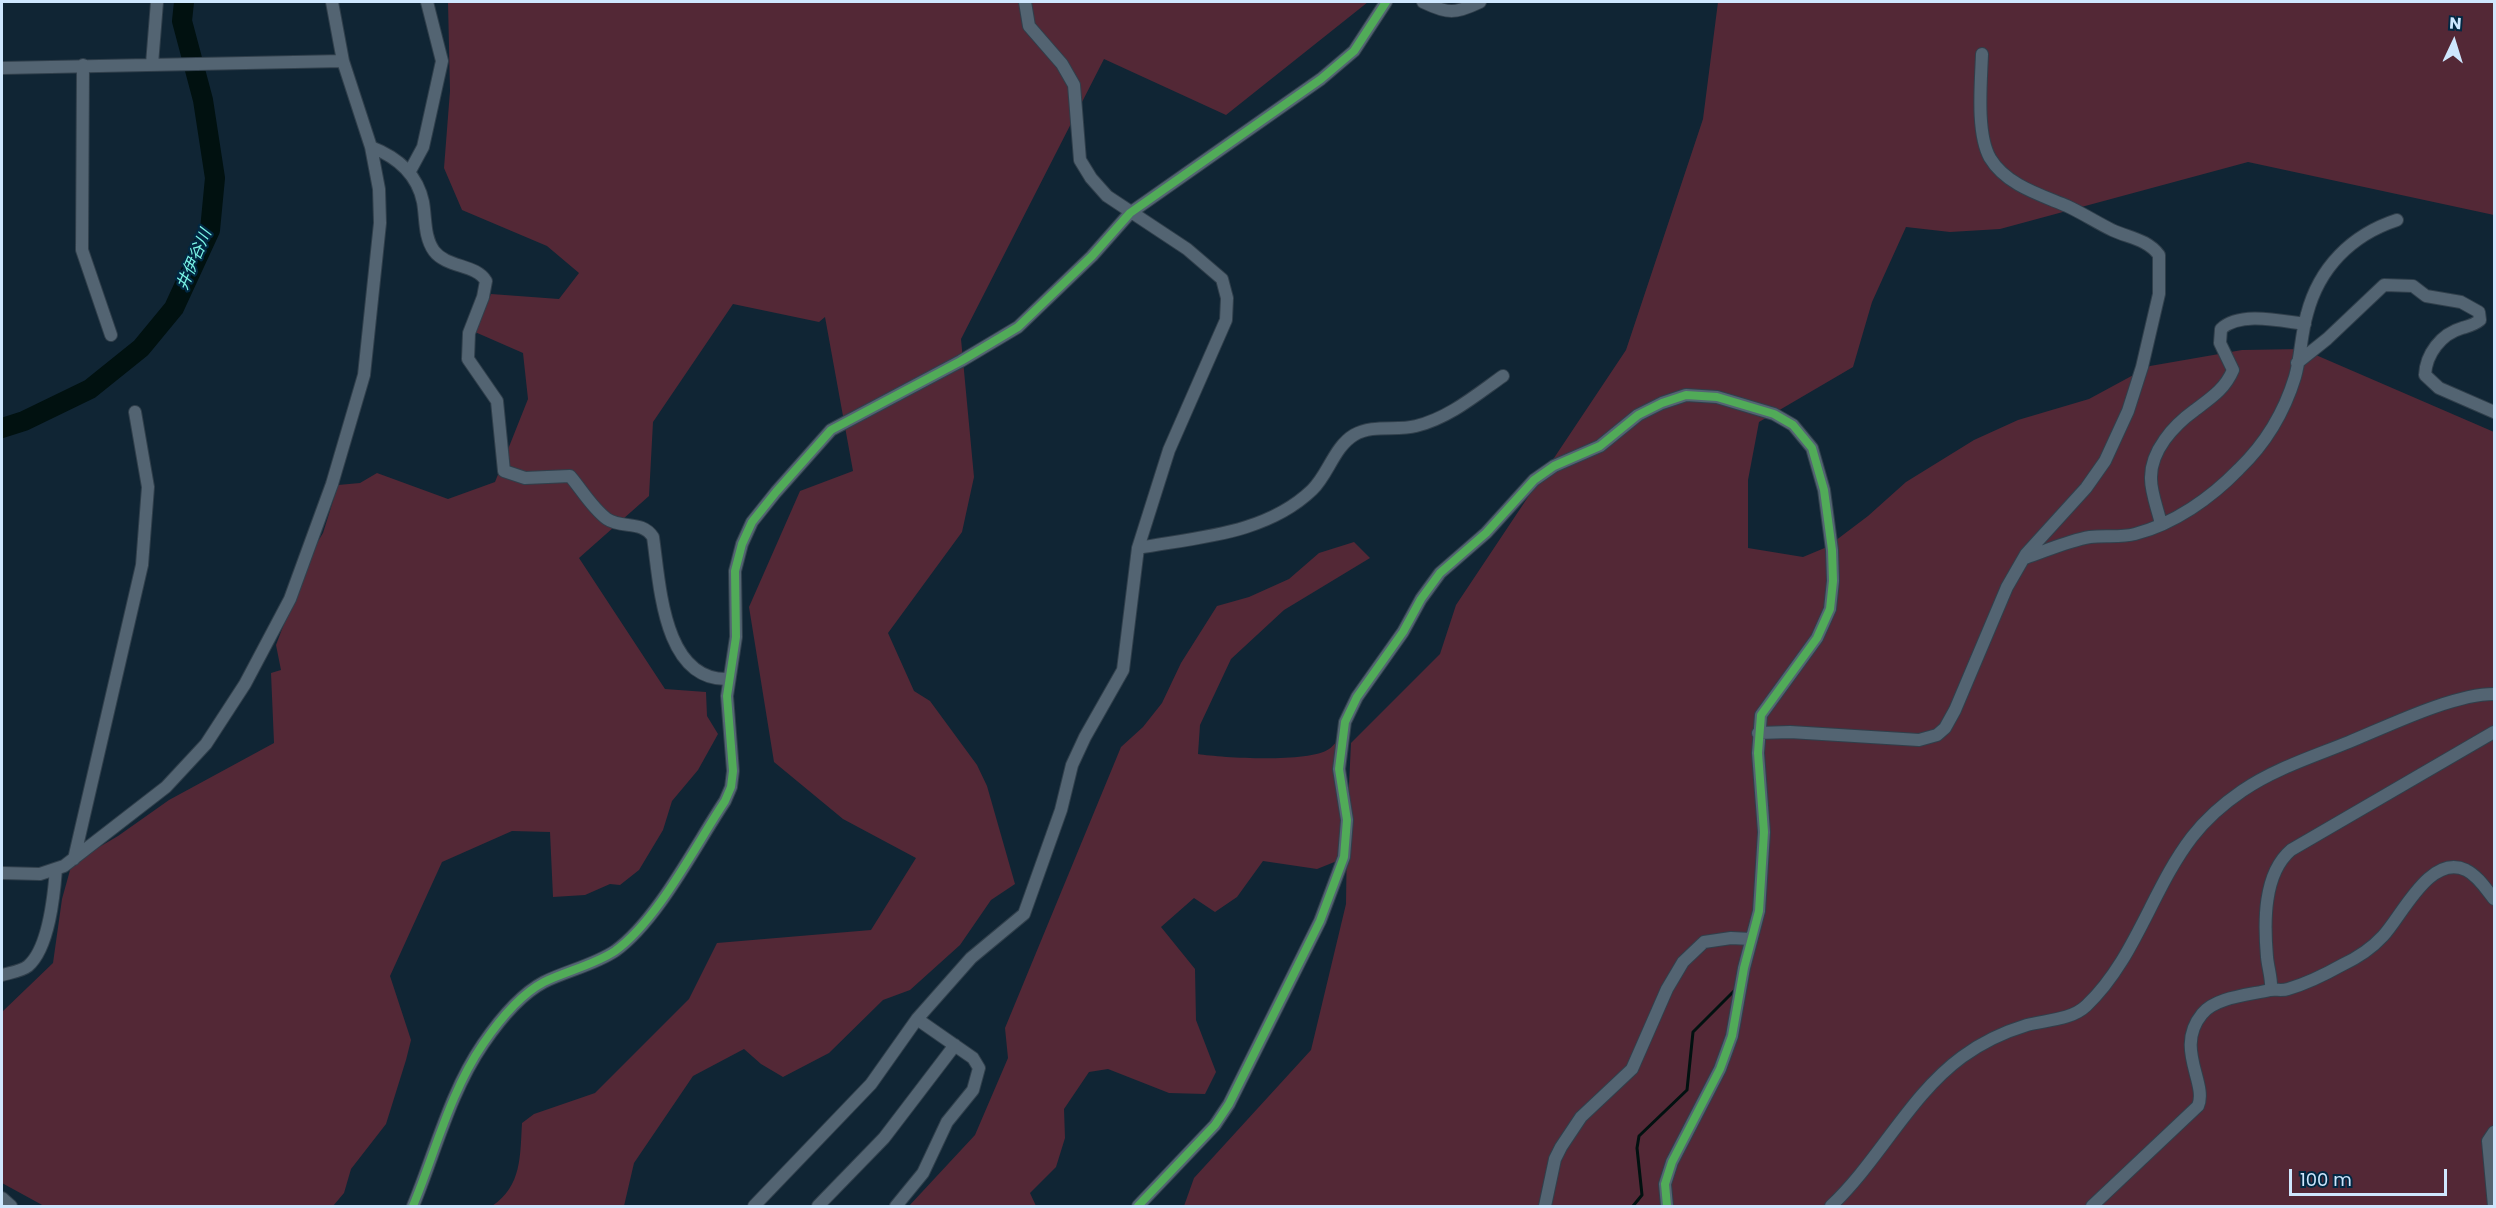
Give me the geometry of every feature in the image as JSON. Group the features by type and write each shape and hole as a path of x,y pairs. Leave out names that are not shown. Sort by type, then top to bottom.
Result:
{"street":[{"path":"157,2 157,64"},
{"path":"2,873 40,874 74,859 166,787 206,744 245,684 290,599 332,484 364,375 380,223 379,189 370,147 343,61 332,2"},
{"path":"410,171 423,147 442,61 427,2"},
{"path":"754,1206 871,1084 917,1019 971,958 1024,914 1061,810 1072,765 1123,670 1138,548 1169,450 1226,320 1227,298 1222,279 1187,249 1107,196 1091,178 1080,160 1074,86 1062,64 1029,26 1025,2"},
{"path":"413,1206 456,1093 483,1044 523,999 542,983 614,951 626,941 651,915 725,801 731,787 733,771 726,696 736,638 734,592 742,544 752,522 819,441 843,422 961,362 1018,327 1092,256 1130,213 1321,79 1354,51 1386,2"},
{"path":"1423,2 1451,12 1461,11 1480,2"},
{"path":"1758,733 1790,732 1919,740 1937,735 1955,710 1986,633 2023,559 2086,488 2105,461 2118,434 2142,367 2158,294 2161,260 2150,245 2025,189 1995,164 1984,141 1982,54"},
{"path":"2,68 343,61"},
{"path":"83,65 82,250 111,335"},
{"path":"370,147 387,153 410,171 423,200 425,227 432,249 446,262 478,273 486,281 485,291 469,333 468,359 497,401 504,471 525,478 570,476 607,519 649,531 653,537 659,583 668,620 680,655 705,678 728,679"},
{"path":"2023,559 2090,537 2121,537 2161,524 2205,498 2238,470 2270,434 2295,375 2315,286 2337,256 2369,233 2397,220"},
{"path":"2297,363 2327,339 2379,288 2393,284 2413,286 2426,296 2461,302 2479,312 2480,320 2455,330 2430,352 2425,375 2439,388 2494,412"},
{"path":"2161,524 2150,481 2151,469 2159,449 2169,435 2188,416 2220,392 2229,381 2233,370 2220,343 2221,328 2230,322 2241,320 2305,324"},
{"path":"1138,548 1259,525 1283,513 1314,489 1352,436 1376,428 1413,427 1437,420 1503,376"},
{"path":"1138,1206 1215,1125 1229,1104 1320,921 1344,857 1347,820 1339,769 1345,722 1358,697 1402,632 1421,599 1440,573 1486,533 1534,480 1554,466 1600,446 1638,415 1679,396 1695,394 1718,397 1774,414 1793,425 1812,448 1824,490 1832,550 1830,609 1817,638 1761,715 1758,733 1764,832 1759,911 1751,939 1732,1036 1720,1069 1672,1162 1665,1184 1667,1206"},
{"path":"74,859 142,565 148,487 135,412"},
{"path":"1831,1206 1865,1169 1916,1104 1960,1058 2009,1031 2075,1013 2087,1005 2102,988 2137,935 2192,838 2215,811 2269,774 2408,718 2446,705 2494,694"},
{"path":"2271,990 2267,953 2269,887 2281,859 2291,850 2494,732"},
{"path":"2,975 27,967 40,950 55,893 56,868"},
{"path":"2092,1206 2198,1106 2200,1093 2191,1061 2191,1044 2201,1014 2207,1008 2223,1001 2271,990 2286,990 2342,965 2371,948 2383,936 2425,880 2444,869 2464,869 2476,878 2494,899"},
{"path":"1545,1206 1561,1147 1581,1117 1632,1069 1667,988 1683,962 1704,942 1731,938 1751,939"},
{"path":"896,1206 923,1173 947,1122 976,1086 977,1063 917,1019"},
{"path":"827,1204 884,1138 955,1045"},
{"path":"2494,1132 2488,1141 2494,1206"},
{"path":"2,1198 11,1206"}],"shaded area":[{"path":"448,2 1368,2 1226,115 1104,59 961,339 974,477 962,532 888,633 914,691 930,701 977,765 987,786 1015,884 991,900 960,945 910,990 883,1000 829,1053 783,1077 761,1064 744,1049 693,1076 634,1163 624,1206 492,1206 509,1189 518,1169 522,1123 534,1114 595,1093 689,999 717,943 871,930 916,858 843,819 774,762 749,607 800,491 853,471 825,317 819,322 733,304 653,422 649,496 579,558 665,689 706,692 707,716 718,734 698,770 672,801 663,830 639,870 620,885 610,884 585,895 553,897 550,832 512,831 442,862 390,976 411,1040 386,1124 351,1169 344,1193 333,1206 44,1206 2,1183 2,1012 53,963 62,899 72,863 118,836 169,800 274,743 271,673 281,670 276,645 290,608 299,573 323,533 338,485 360,483 377,473 448,499 495,482 528,399 523,353 475,332 491,294 559,299 579,273 547,246 462,210 444,168 450,91"},
{"path":"1718,2 2494,2 2494,215 2248,162 2000,229 1950,232 1906,227 1872,302 1853,367 1759,422 1748,480 1748,548 1803,557 1827,547 1868,516 1906,482 1974,440 2018,420 2089,399 2150,366 2242,350 2302,349 2494,432 2494,1206 1184,1206 1194,1178 1311,1050 1346,904 1347,833 1337,861 1317,869 1263,861 1237,897 1215,912 1194,898 1161,927 1195,969 1196,1020 1216,1072 1205,1094 1169,1093 1108,1069 1089,1072 1064,1109 1065,1138 1056,1167 1030,1193 1036,1206 909,1206 975,1135 1008,1058 1005,1028 1121,747 1143,727 1162,703 1181,663 1217,606 1249,597 1289,579 1319,553 1354,542 1370,558 1284,610 1231,659 1200,725 1198,754 1245,758 1304,756 1329,749 1342,735 1347,827 1351,743 1440,654 1456,605 1626,350 1703,119"}],"waterway":[{"name":"井伊谷川","path":"2,428 24,421 90,389 141,348 174,308 210,230 215,178 203,100 182,21 184,2"},
{"path":"1633,1206 1642,1195 1637,1148 1639,1136 1687,1090 1693,1032 1736,989"}],"cycle path":[{"path":"413,1206 461,1082 483,1044 496,1027 510,1009 535,987 607,956 631,938 661,902 725,801 731,787 733,771 727,696 736,637 735,571 742,544 752,522 776,492 831,430 961,361 1018,327 1092,256 1130,213 1321,79 1354,51 1386,2"},
{"path":"1138,1206 1215,1125 1229,1104 1320,921 1344,857 1347,820 1339,769 1345,722 1357,697 1403,632 1421,599 1440,573 1486,533 1534,480 1554,466 1600,446 1638,415 1662,403 1686,395 1717,397 1774,414 1793,425 1812,448 1824,490 1832,550 1833,581 1830,609 1817,638 1761,715 1758,753 1764,832 1759,911 1744,968 1732,1036 1720,1069 1672,1162 1665,1184 1667,1206"}]}
